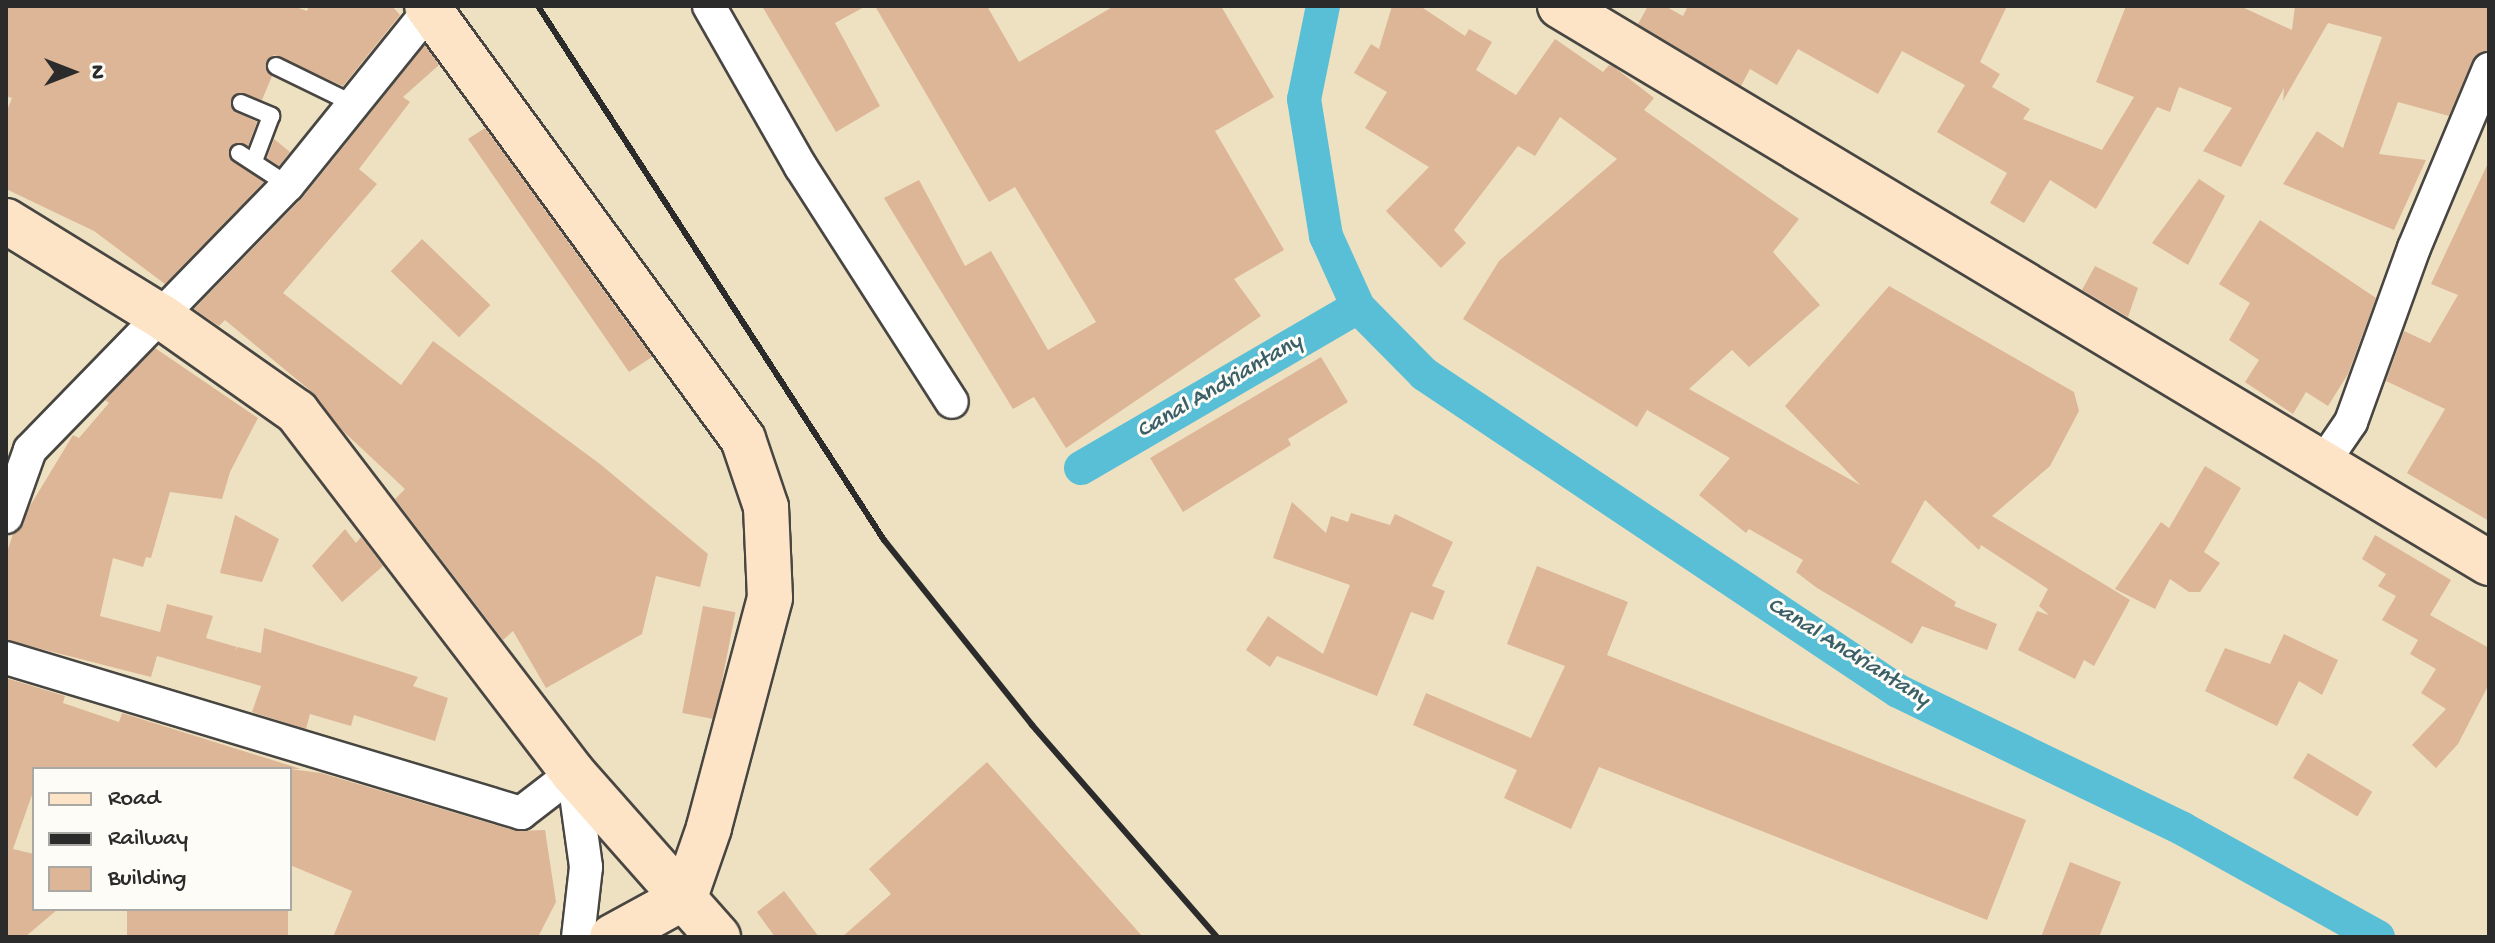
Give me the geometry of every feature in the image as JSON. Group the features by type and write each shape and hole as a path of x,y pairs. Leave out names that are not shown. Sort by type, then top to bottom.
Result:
{"street":[{"path":"709,6 801,167 952,402"},
{"path":"1560,6 2489,563"},
{"path":"6,517 30,450 288,185 428,8 743,439 766,507 770,598 709,828 685,897 612,937"},
{"path":"2323,463 2351,422 2414,248 2489,69"},
{"path":"6,221 162,317 297,412 573,773 718,937"},
{"path":"6,658 521,813 573,773"},
{"path":"573,773 586,867 578,937"}],"lane":[{"path":"276,66 354,104"},
{"path":"241,103 271,116 246,157 288,185"}],"building":[{"path":"6,6 293,6 307,11 309,6 392,6 400,15 343,86 274,55 266,62 272,76 262,100 234,95 233,110 257,122 248,146 233,144 229,157 264,182 165,284 94,231 6,189 6,113 12,98 6,96"},
{"path":"762,6 866,6 835,23 880,106 836,132"},
{"path":"875,6 987,6 1019,62 1114,6 1221,6 1274,97 1215,131 1284,250 1234,279 1261,316 1066,448 1034,397 1013,409 884,198 919,180 965,266 991,251 1048,350 1096,322 1015,187 989,202"},
{"path":"1392,6 1420,6 1465,36 1469,29 1492,42 1476,70 1516,95 1555,39 1603,72 1609,65 1614,67 1654,98 1644,110 1799,219 1773,252 1820,305 1749,367 1732,350 1689,389 1860,485 1785,406 1889,286 2074,392 2079,411 2050,466 1992,516 2130,600 2094,666 2084,660 2075,679 2018,650 2037,611 2049,615 2039,606 2048,589 1981,545 1979,550 1925,500 1891,562 1956,602 1954,606 1997,624 1987,650 1922,626 1912,644 1817,588 1796,572 1803,560 1749,529 1746,533 1699,495 1730,458 1647,410 1637,427 1463,319 1499,261 1617,159 1560,117 1535,156 1518,146 1454,230 1466,243 1441,268 1386,211 1429,167 1365,128 1387,92 1354,73 1371,44 1379,49"},
{"path":"1648,6 1665,6 1683,16 1688,6 2007,6 1980,62 2000,74 1992,87 2030,109 2023,119 2102,150 2134,97 2096,82 2126,6 2240,6 2292,30 2295,6 2489,6 2489,50 2472,61 2449,116 2398,102 2379,154 2426,160 2394,230 2283,184 2317,131 2343,148 2382,37 2328,23 2283,101 2284,88 2241,167 2203,151 2232,108 2179,87 2170,112 2157,107 2096,209 2050,180 2024,223 1990,203 2007,173 1937,132 1965,85 1902,51 1878,94 1798,49 1777,85 1750,69 1741,86 1638,24"},
{"path":"425,45 439,65 403,97 410,102 359,169 377,184 283,293 401,385 433,341 600,464 708,554 700,587 656,576 642,634 546,688 513,631 503,640 395,499 405,489 343,431 312,392 225,320 219,326 194,309 303,197"},
{"path":"485,128 652,357 629,372 468,139"},
{"path":"274,139 290,152 279,166 267,158"},
{"path":"2489,161 2489,521 2407,473 2445,409 2386,381 2404,331 2430,343 2458,295 2431,284"},
{"path":"2199,179 2225,196 2188,265 2152,243"},
{"path":"2260,220 2376,298 2348,374 2328,406 2306,392 2293,414 2245,382 2259,360 2229,340 2250,303 2219,284"},
{"path":"422,239 490,305 459,337 391,271"},
{"path":"2095,266 2138,288 2128,317 2082,290"},
{"path":"155,348 258,418 230,472 222,499 170,492 151,558 146,557 143,567 113,558 100,616 160,632 167,604 213,616 206,638 237,647 235,651 238,647 261,653 264,628 418,677 413,686 448,698 435,741 354,715 351,726 310,714 306,729 252,712 261,686 157,656 151,677 6,640 6,555 13,534 73,435 79,438 109,403 105,400"},
{"path":"1321,357 1348,402 1288,439 1291,445 1183,512 1150,458"},
{"path":"2205,466 2241,488 2204,552 2220,563 2200,592 2189,592 2170,579 2155,609 2115,589 2161,522 2169,528"},
{"path":"1292,502 1326,533 1331,516 1348,522 1351,513 1390,525 1395,514 1453,542 1432,586 1445,591 1433,620 1411,612 1377,696 1277,656 1270,667 1246,650 1268,616 1323,654 1350,585 1273,558"},
{"path":"235,515 279,539 262,582 220,573"},
{"path":"345,529 356,543 361,537 383,566 342,602 312,566"},
{"path":"2375,535 2451,580 2430,615 2489,648 2489,684 2458,744 2436,768 2412,745 2446,709 2421,693 2436,669 2410,654 2418,640 2382,620 2396,596 2378,586 2386,574 2362,559"},
{"path":"1537,566 1628,602 1607,655 2026,820 1987,920 1599,767 1571,829 1504,798 1517,770 1413,725 1426,693 1531,738 1565,666 1507,644"},
{"path":"703,606 735,612 715,719 682,713"},
{"path":"2284,634 2338,660 2322,695 2299,681 2277,726 2205,691 2225,648 2270,664"},
{"path":"6,678 65,696 63,703 119,722 122,713 301,769 32,767 32,795 13,849 32,854 32,911 56,911 25,937 6,937"},
{"path":"2308,753 2372,792 2357,816 2293,778"},
{"path":"987,762 1143,937 842,937 891,894 869,869"},
{"path":"292,769 321,773 516,831 545,830 556,902 538,937 333,937 352,891 292,866"},
{"path":"2070,862 2121,882 2099,937 2041,937"},
{"path":"784,891 819,937 775,937 757,912"},
{"path":"127,911 288,911 288,937 127,937"}],"waterway":[{"name":"Canal Andriantany","path":"1323,6 1304,99 1326,236 1358,307 1424,374 1898,691 2183,829 2378,937"},
{"name":"Canal Andriantany","path":"1081,468 1358,307"}],"railway":[{"path":"538,6 884,540 1032,725 1217,937"}]}
